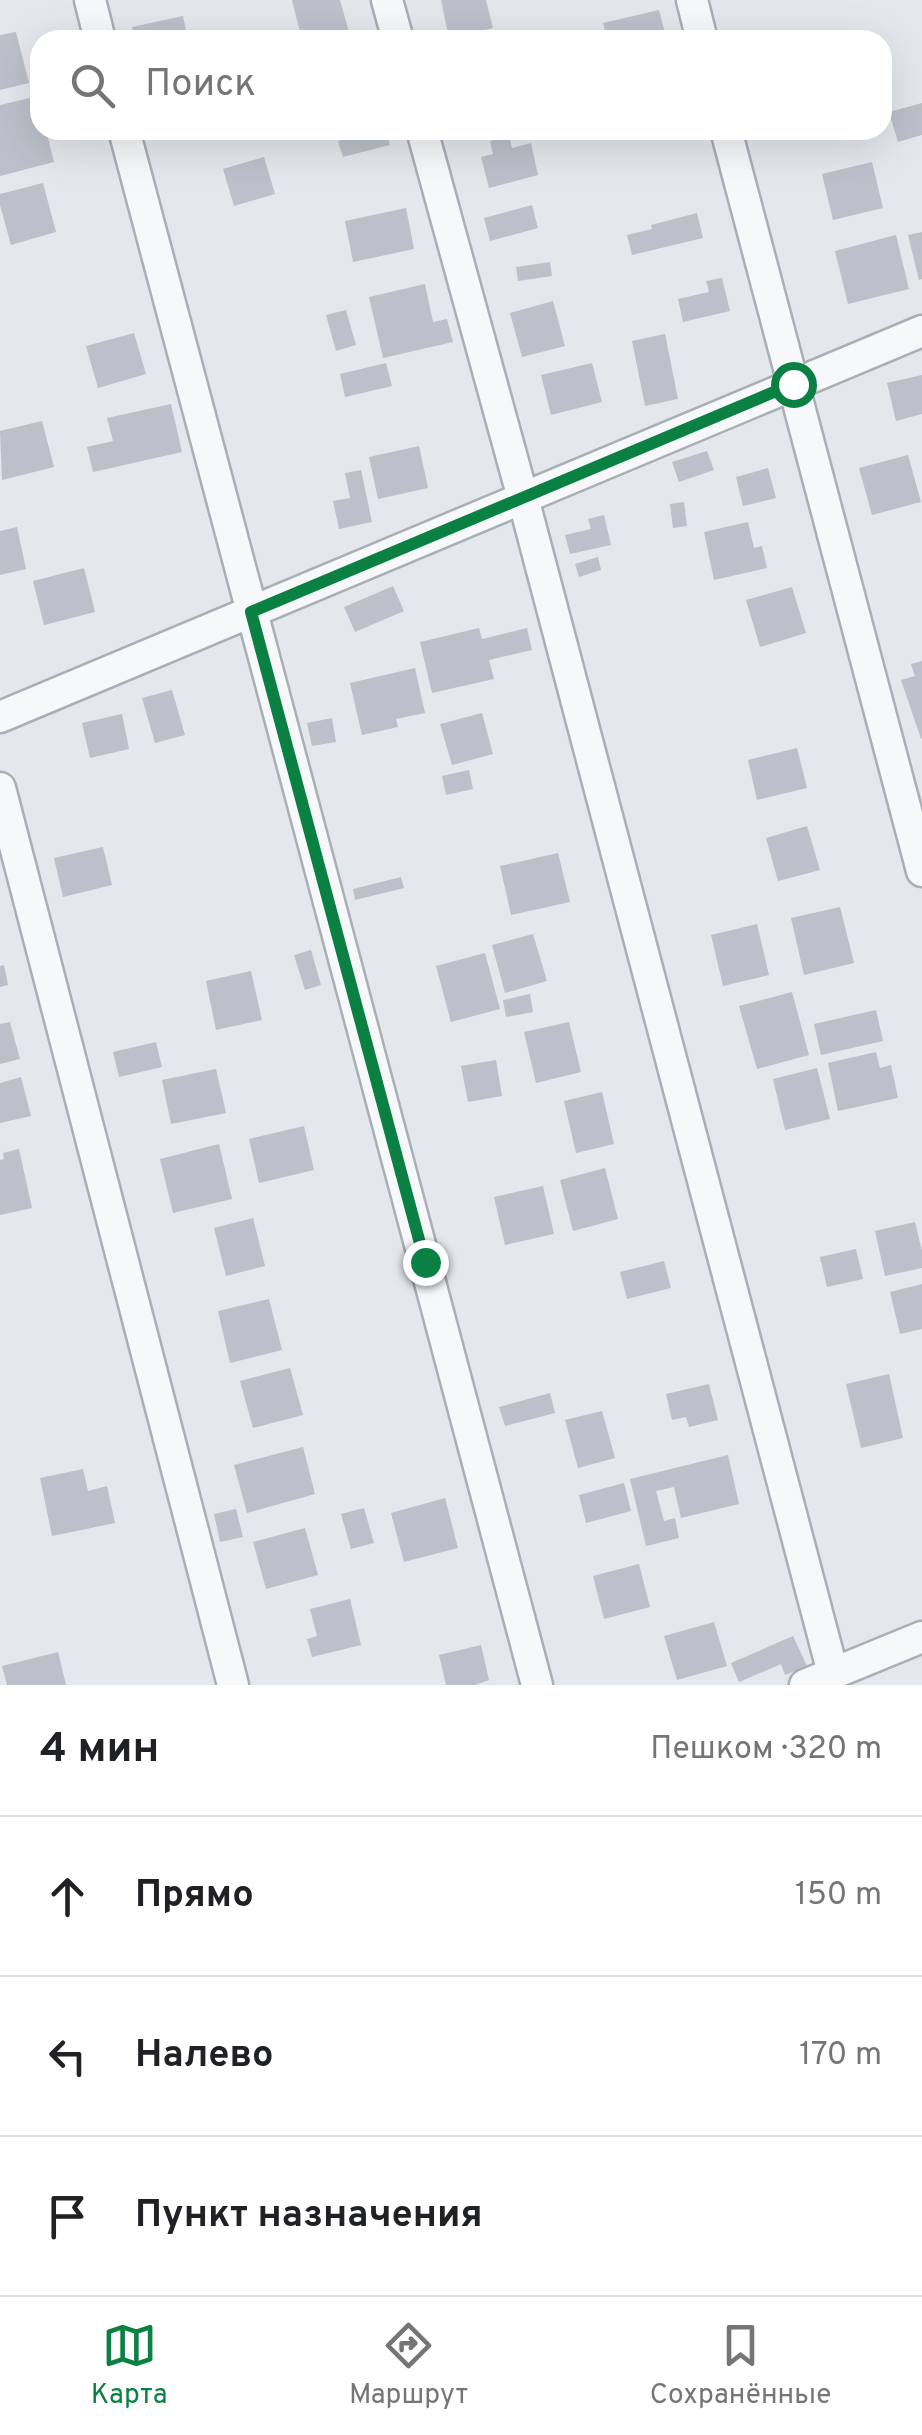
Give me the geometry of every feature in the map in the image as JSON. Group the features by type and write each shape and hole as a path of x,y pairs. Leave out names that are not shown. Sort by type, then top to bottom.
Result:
{"street":[{"path":"90,0 98,30"},
{"path":"387,0 395,30"},
{"path":"692,0 700,30"},
{"path":"127,140 537,1685"},
{"path":"425,140 522,498 819,1679 922,1637"},
{"path":"729,140 922,871"},
{"path":"0,717 922,331"},
{"path":"0,788 233,1685"}],"building":[{"path":"292,0 340,0 348,30 300,30"},
{"path":"441,0 486,0 493,28 447,30"},
{"path":"659,10 664,30 605,30 603,23"},
{"path":"183,16 186,30 133,30 132,27"},
{"path":"16,32 29,83 0,90 0,35"},
{"path":"30,98 30,140 48,140 54,162 0,176 0,105"},
{"path":"922,103 922,135 898,142 892,111"},
{"path":"389,140 390,145 343,157 338,141"},
{"path":"510,140 512,148 531,143 538,175 489,188 481,157 493,154 490,141"},
{"path":"264,157 275,194 234,206 223,169"},
{"path":"872,162 883,208 833,220 822,174"},
{"path":"43,183 56,232 11,245 0,194"},
{"path":"532,205 538,228 490,241 484,218"},
{"path":"406,208 414,249 353,262 345,221"},
{"path":"697,213 703,238 632,255 627,235"},
{"path":"922,232 922,279 919,280 908,235"},
{"path":"896,235 909,289 848,304 835,251"},
{"path":"550,262 552,276 518,281 516,267"},
{"path":"722,278 730,311 683,322 678,299 709,292 706,281"},
{"path":"425,284 433,322 447,319 453,342 383,358 369,297"},
{"path":"553,301 565,346 522,357 510,313"},
{"path":"346,310 356,345 336,351 326,315"},
{"path":"134,333 146,374 98,388 86,346"},
{"path":"665,334 678,399 645,406 632,341"},
{"path":"386,363 392,386 345,397 340,374"},
{"path":"592,363 602,402 551,415 541,375"},
{"path":"922,375 922,414 896,421 887,383"},
{"path":"171,404 182,452 93,472 87,447 113,441 107,418"},
{"path":"42,421 54,467 2,480 0,431"},
{"path":"419,446 428,488 378,499 369,457"},
{"path":"707,451 714,470 679,482 672,462"},
{"path":"908,455 921,502 872,515 859,468"},
{"path":"768,468 776,498 743,506 736,477"},
{"path":"361,470 372,522 339,529 333,501 350,498 345,473"},
{"path":"684,502 687,526 673,528 670,504"},
{"path":"604,515 611,545 570,554 565,535 591,529 588,519"},
{"path":"748,522 754,548 762,546 767,568 714,580 704,532"},
{"path":"17,527 26,569 0,575 0,531"},
{"path":"598,557 601,570 579,577 575,564"},
{"path":"84,568 95,612 44,625 33,581"},
{"path":"393,586 404,611 355,632 344,607"},
{"path":"792,587 806,633 760,647 746,600"},
{"path":"479,628 482,639 527,628 532,650 489,660 494,679 432,693 420,642"},
{"path":"922,661 921,739 901,680 915,676 911,664"},
{"path":"415,668 425,713 396,719 398,727 362,735 350,683"},
{"path":"172,690 185,735 155,743 142,698"},
{"path":"482,713 493,754 452,765 440,724"},
{"path":"122,714 129,749 90,758 82,723"},
{"path":"332,718 336,742 312,746 307,723"},
{"path":"797,748 807,788 757,800 748,760"},
{"path":"469,770 473,789 446,795 442,776"},
{"path":"807,826 820,870 778,881 766,838"},
{"path":"103,847 112,885 63,897 54,858"},
{"path":"558,853 570,902 511,915 500,866"},
{"path":"401,877 404,888 355,900 353,889"},
{"path":"840,907 854,963 804,975 791,918"},
{"path":"757,924 769,975 723,986 711,935"},
{"path":"533,934 547,981 505,993 492,945"},
{"path":"311,950 321,985 305,990 294,955"},
{"path":"485,953 500,1009 451,1022 436,966"},
{"path":"4,965 8,985 0,987 0,966"},
{"path":"251,971 262,1020 216,1030 206,981"},
{"path":"792,992 809,1055 757,1069 739,1006"},
{"path":"530,994 533,1012 506,1017 503,1000"},
{"path":"876,1010 883,1041 821,1055 814,1024"},
{"path":"10,1022 20,1059 0,1064 0,1024"},
{"path":"569,1022 581,1072 536,1083 524,1032"},
{"path":"156,1042 162,1067 119,1077 113,1052"},
{"path":"876,1052 880,1068 891,1065 898,1098 838,1111 828,1063"},
{"path":"496,1060 502,1096 468,1102 461,1066"},
{"path":"817,1068 830,1119 785,1130 773,1079"},
{"path":"216,1069 226,1113 171,1124 162,1080"},
{"path":"21,1077 31,1116 0,1123 0,1083"},
{"path":"602,1092 614,1144 576,1153 564,1101"},
{"path":"304,1126 314,1170 259,1183 249,1139"},
{"path":"219,1144 232,1199 173,1213 160,1159"},
{"path":"19,1149 32,1208 0,1215 0,1160 4,1159 3,1153"},
{"path":"605,1168 618,1219 573,1231 560,1180"},
{"path":"543,1186 554,1234 505,1245 494,1197"},
{"path":"253,1218 265,1266 226,1276 214,1228"},
{"path":"915,1222 922,1268 885,1276 875,1231"},
{"path":"856,1249 863,1279 827,1287 820,1257"},
{"path":"664,1261 671,1288 627,1299 620,1272"},
{"path":"922,1284 922,1329 900,1334 890,1292"},
{"path":"269,1299 282,1350 230,1363 218,1311"},
{"path":"290,1368 303,1415 253,1428 240,1381"},
{"path":"889,1374 903,1438 861,1448 846,1384"},
{"path":"709,1384 718,1420 689,1427 686,1417 672,1420 666,1394"},
{"path":"550,1393 555,1413 505,1426 499,1407"},
{"path":"602,1411 615,1458 578,1468 565,1420"},
{"path":"303,1447 315,1494 247,1513 234,1465"},
{"path":"728,1455 739,1504 681,1518 674,1487 656,1491 664,1521 675,1518 679,1538 646,1546 630,1479"},
{"path":"83,1469 88,1491 107,1486 115,1523 52,1536 40,1478"},
{"path":"624,1483 631,1511 586,1523 579,1495"},
{"path":"445,1498 458,1548 404,1562 391,1513"},
{"path":"364,1508 374,1543 351,1549 341,1514"},
{"path":"236,1509 243,1537 220,1542 214,1514"},
{"path":"305,1528 318,1575 266,1589 253,1542"},
{"path":"639,1564 650,1607 604,1619 593,1576"},
{"path":"350,1599 361,1645 312,1657 307,1639 317,1636 310,1609"},
{"path":"714,1622 727,1666 677,1680 664,1636"},
{"path":"793,1636 807,1666 785,1675 781,1664 739,1682 731,1663"},
{"path":"481,1645 489,1680 475,1685 446,1685 439,1655"},
{"path":"58,1652 66,1685 7,1685 2,1666"}],"route":[{"path":"425,1262 251,612 793,384"}]}
